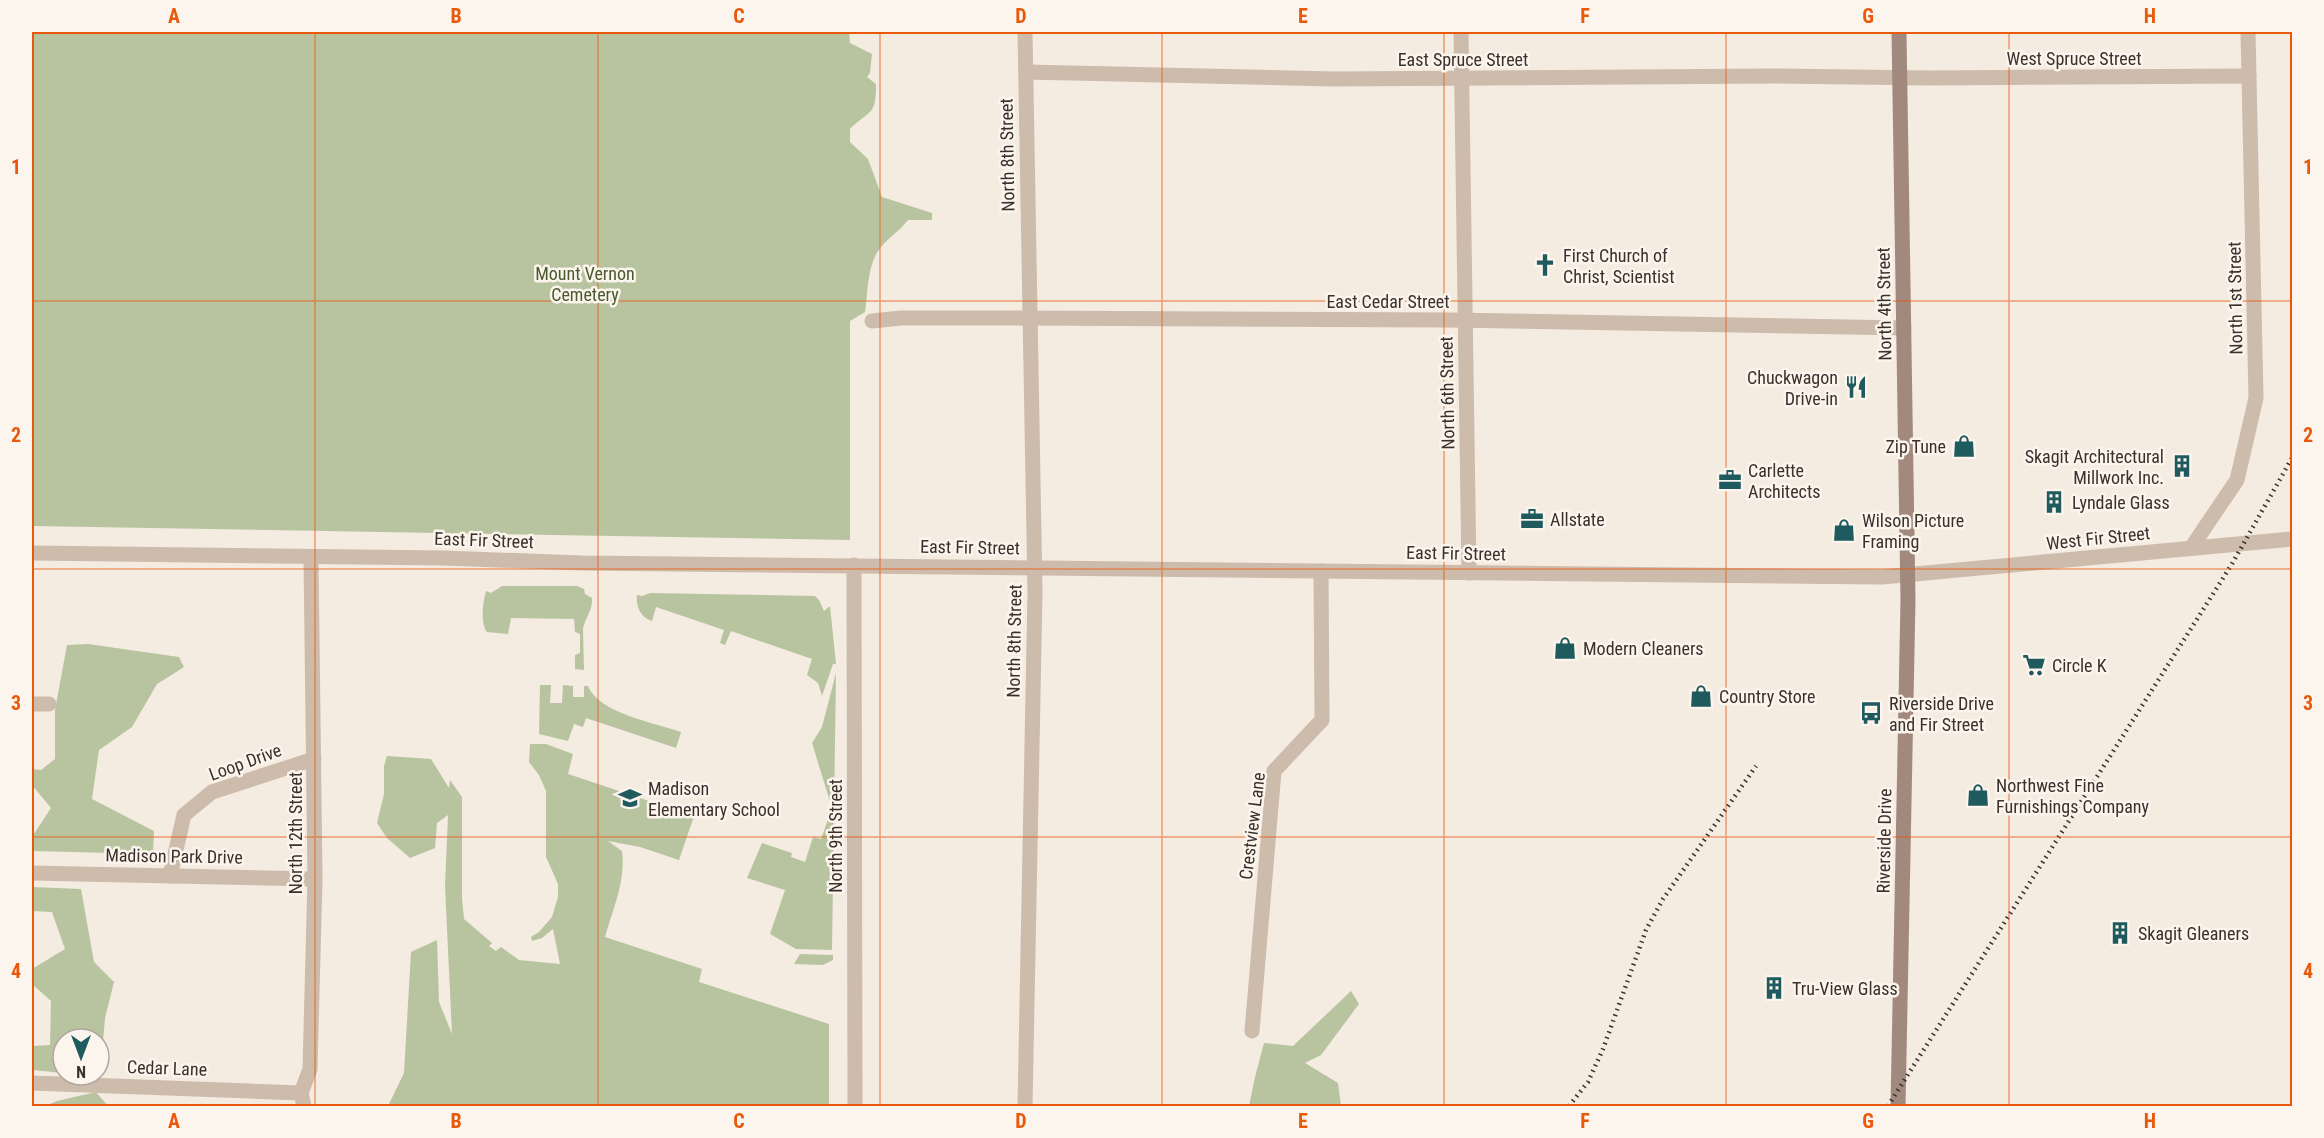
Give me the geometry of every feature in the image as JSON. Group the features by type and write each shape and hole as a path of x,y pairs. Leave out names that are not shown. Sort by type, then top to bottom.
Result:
{"main road":[{"name":"North 4th Street","path":"1899,32 1908,576"},
{"name":"Riverside Drive","path":"1898,1107 1908,576"}],"street":[{"name":"North 8th Street","path":"1025,32 1035,567 1025,1107"},
{"name":"North 6th Street","path":"1461,32 1469,573"},
{"name":"North 1st Street","path":"2191,548 2238,480 2256,398 2248,32"},
{"name":"East Spruce Street","path":"1026,72 1334,79 1771,76 1900,78"},
{"name":"West Spruce Street","path":"1900,78 2249,76"},
{"name":"East Cedar Street","path":"872,321 901,318 1029,318 1466,321 1904,328"},
{"name":"West Fir Street","path":"1908,576 2292,539"},
{"name":"East Fir Street","path":"32,553 444,558 582,563 1882,578 1908,576"},
{"name":"North 12th Street","path":"302,1100 310,1069 315,879 312,557"},
{"name":"North 9th Street","path":"854,565 855,1107"},
{"name":"Crestview Lane","path":"1252,1031 1274,771 1322,720 1321,571"},
{"path":"32,704 49,704"},
{"name":"Loop Drive","path":"170,876 184,815 212,792 314,759"},
{"name":"Madison Park Drive","path":"32,873 315,879"},
{"name":"Cedar Lane","path":"32,1083 302,1100"}],"green space":[{"name":"Mount Vernon Cemetery","path":"32,32 849,32 850,43 872,54 870,73 867,77 876,84 873,107 850,129 850,142 868,159 882,197 932,213 932,220 908,220 881,247 874,258 870,273 865,312 850,321 850,540 32,526"},
{"path":"502,586 577,586 584,589 585,594 592,598 583,629 584,670 575,669 575,655 580,653 580,634 575,632 574,619 511,618 508,634 487,632 483,618 486,591 491,593"},
{"path":"650,593 815,596 824,611 830,606 836,664 833,664 822,696 818,683 807,675 812,659 731,631 725,645 720,643 724,630 656,607 652,621 642,614 637,599 637,595"},
{"path":"88,644 179,657 184,667 157,684 132,727 99,750 92,799 154,831 153,854 32,851 32,837 51,808 32,785 32,769 41,770 55,759 55,710 67,645"},
{"path":"836,673 832,950 796,949 770,934 785,890 747,878 762,843 792,853 791,857 805,862 813,837 821,839 832,808 812,743 822,727"},
{"path":"540,685 551,685 550,703 562,703 563,685 573,686 573,697 584,697 584,686 588,686 603,703 615,710 681,732 676,748 586,718 583,727 574,724 568,741 539,734"},
{"path":"530,744 546,744 573,754 568,774 694,816 679,860 640,847 608,841 622,851 623,862 618,894 605,937 702,969 699,982 829,1024 829,1106 388,1106 404,1073 411,952 437,940 439,1002 452,1034 445,886 448,815 437,823 435,848 410,858 387,838 377,823 384,794 384,766 387,756 431,759 449,788 450,780 462,797 464,919 492,943 489,946 496,951 501,947 519,960 560,964 553,929 542,938 532,941 531,937 539,932 552,917 558,897 558,884 546,857 546,791 539,775 529,762"},
{"path":"32,887 81,889 94,962 114,982 104,1027 51,1027 51,1072 32,1070 32,1046 50,1045 51,1001 32,984 32,969 65,949 52,912 32,911"},
{"path":"800,954 833,955 833,960 823,965 794,964"},
{"path":"1351,991 1359,1004 1321,1055 1305,1063 1338,1083 1341,1106 1249,1106 1264,1043 1293,1046"},
{"path":"96,1092 108,1106 45,1106 57,1101"}],"railway":[{"path":"1888,1106 2232,564 2292,458"},
{"path":"1569,1106 1588,1082 1603,1049 1646,930 1663,899 1756,766"}],"place":[{"name":"First Church of Christ, Scientist","path":"1545,265"},
{"name":"Chuckwagon Drive-in","path":"1856,387"},
{"name":"Zip Tune","path":"1964,446"},
{"name":"Skagit Architectural Millwork Inc.","path":"2182,466"},
{"name":"Carlette Architects","path":"1730,480"},
{"name":"Lyndale Glass","path":"2054,502"},
{"name":"Allstate","path":"1532,519"},
{"name":"Wilson Picture Framing","path":"1844,530"},
{"name":"Modern Cleaners","path":"1565,648"},
{"name":"Circle K","path":"2034,665"},
{"name":"Country Store","path":"1701,696"},
{"name":"Riverside Drive and Fir Street","path":"1871,713"},
{"name":"Northwest Fine Furnishings Company","path":"1978,795"},
{"name":"Madison Elementary School","path":"630,798"},
{"name":"Skagit Gleaners","path":"2120,933"},
{"name":"Tru-View Glass","path":"1774,988"}]}
